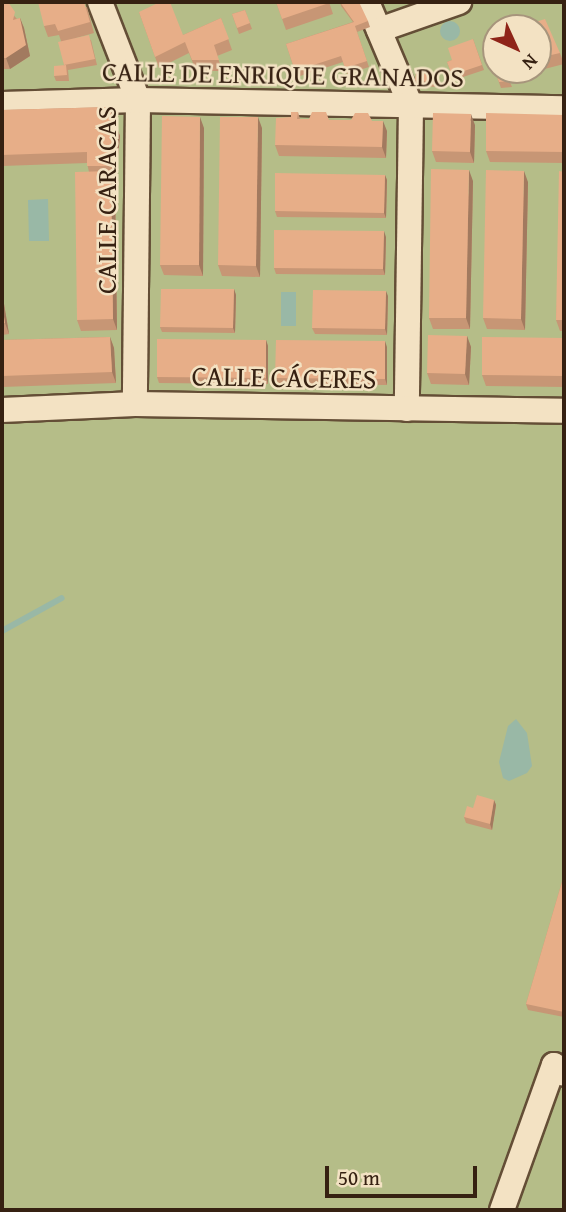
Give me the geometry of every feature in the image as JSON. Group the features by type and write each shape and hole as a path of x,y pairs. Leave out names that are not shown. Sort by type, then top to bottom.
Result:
{"street":[{"name":"CALLE CARACAS","path":"100,2 138,100 135,404"},
{"path":"367,2 411,106 407,409"},
{"path":"379,30 459,2"},
{"name":"CALLE DE ENRIQUE GRANADOS","path":"2,104 138,100 564,108"},
{"name":"CALLE CÁCERES","path":"2,410 135,404 564,411"},
{"path":"502,1210 554,1065 564,1074"}],"green space":[{"path":"2,2 564,2 564,1210 2,1210"}],"shaded area":[{"path":"446,21 454,21 460,31 454,41 446,41 440,35 440,27"},
{"path":"48,199 49,241 29,241 28,200"},
{"path":"281,292 296,292 296,326 281,326"},
{"path":"516,719 527,733 532,766 527,773 509,781 503,778 499,762 508,726"}],"building":[{"path":"2,2 8,2 15,12 13,20 20,18 26,45 6,58 2,58"},
{"path":"38,2 84,2 90,22 58,31 55,24 44,26"},
{"path":"160,2 170,2 183,35 221,18 229,39 214,45 219,60 192,60 185,42 155,57 139,12"},
{"path":"276,2 329,2 329,3 282,19"},
{"path":"340,2 359,2 368,21 355,26 367,61 345,68 341,56 295,71 286,44 354,22"},
{"path":"245,10 250,23 237,28 232,14"},
{"path":"89,35 95,59 64,65 58,42"},
{"path":"552,35 560,53 552,55"},
{"path":"473,39 482,65 452,75 447,62 452,60 448,48"},
{"path":"66,65 67,75 54,76 54,66"},
{"path":"416,73 436,74 436,82 415,80"},
{"path":"111,107 111,125 116,125 112,166 87,166 87,152 2,155 2,110"},
{"path":"291,112 298,112 297,119 309,119 312,112 326,112 329,120 351,120 355,113 368,113 372,121 383,121 382,147 275,145 276,118 291,117"},
{"path":"433,113 471,114 470,152 432,151"},
{"path":"486,113 564,115 564,152 486,151"},
{"path":"162,116 200,117 199,265 160,265"},
{"path":"220,117 258,117 256,266 218,265"},
{"path":"431,169 469,170 466,318 429,318"},
{"path":"486,170 524,171 521,319 483,318"},
{"path":"111,171 113,319 77,320 75,172"},
{"path":"559,171 564,172 564,320 556,320"},
{"path":"275,173 385,175 384,213 275,211"},
{"path":"274,230 384,231 383,269 274,268"},
{"path":"161,289 234,289 233,328 160,327"},
{"path":"313,290 386,291 385,329 312,328"},
{"path":"428,335 467,336 465,374 427,373"},
{"path":"110,337 112,372 2,376 2,340"},
{"path":"482,337 564,338 564,376 482,375"},
{"path":"157,339 266,340 266,378 157,377"},
{"path":"276,340 385,341 385,379 275,378"},
{"path":"477,795 494,800 490,824 464,817 467,806 473,808"},
{"path":"564,875 564,1012 526,1004"}],"waterway":[{"path":"2,631 62,598"}]}
